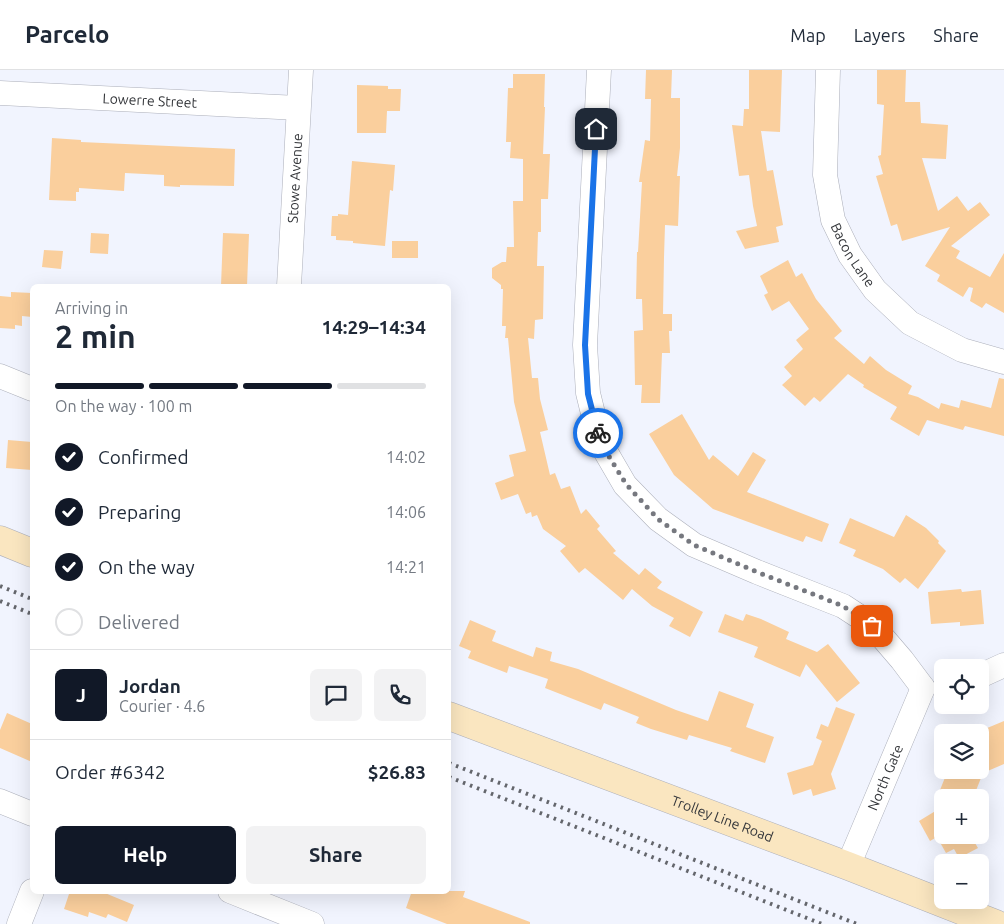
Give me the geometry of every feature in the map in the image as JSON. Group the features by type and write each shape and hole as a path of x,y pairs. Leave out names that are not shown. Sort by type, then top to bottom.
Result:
{"main road":[{"path":"0,540 30,552"},
{"name":"Trolley Line Road","path":"451,717 848,866 996,924"}],"street":[{"name":"Stowe Avenue","path":"289,284 300,70"},
{"path":"599,70 585,345 588,394 600,442 626,484 658,519 694,545 843,606 872,626 902,660 933,686"},
{"name":"Bacon Lane","path":"828,70 825,175 834,220 850,254 875,290 910,323 962,350 1004,362"},
{"name":"Lowerre Street","path":"0,93 298,108"},
{"path":"0,376 30,388"},
{"path":"989,672 1004,665"},
{"name":"North Gate","path":"848,866 933,686"},
{"path":"0,801 30,813"},
{"path":"18,924 31,894"},
{"path":"236,894 287,919 312,924"}],"building":[{"path":"646,70 672,70 671,98 680,98 680,148 677,176 680,176 678,226 665,225 663,314 672,314 672,331 669,331 670,353 662,353 660,403 641,403 642,385 635,385 634,331 643,330 642,299 636,299 642,182 639,182 645,140 650,141 651,99 645,99"},
{"path":"749,70 782,70 780,132 761,131 767,171 773,170 783,225 776,227 779,242 745,249 736,231 757,226 749,175 739,176 732,125 743,126 744,109 749,109"},
{"path":"877,70 906,70 905,102 920,102 921,123 948,125 946,159 922,158 938,211 957,196 968,211 980,202 990,215 951,246 960,251 956,258 990,277 1004,253 1004,313 986,303 982,308 970,301 973,288 969,287 963,297 937,281 940,275 925,266 950,227 902,241 897,224 891,226 876,176 883,174 878,156 881,155 884,105 877,104"},
{"path":"513,74 545,74 543,154 550,154 548,199 541,199 541,232 538,232 537,266 544,266 543,319 535,320 534,339 528,338 532,378 538,378 540,399 548,430 540,432 550,475 555,473 561,489 570,486 581,514 586,509 600,526 597,529 616,551 613,553 639,575 645,568 662,582 657,588 703,612 690,637 669,626 674,618 652,606 632,589 623,600 585,568 579,573 560,551 566,546 543,529 537,515 532,517 531,512 526,514 518,494 501,500 495,483 514,476 509,455 526,451 514,402 508,338 505,338 506,326 502,326 503,289 492,278 492,268 502,262 506,262 507,247 514,247 513,201 523,201 523,159 510,158 511,142 506,142 508,88 513,88"},
{"path":"357,85 388,86 388,89 401,89 400,111 387,111 386,133 357,133"},
{"path":"52,138 81,140 81,142 235,149 234,186 164,186 164,175 125,173 124,191 79,188 79,192 76,192 76,201 49,200"},
{"path":"352,161 395,165 393,191 390,190 385,246 336,240 336,236 331,236 332,216 338,216 338,214 348,215"},
{"path":"91,233 109,234 108,254 90,253"},
{"path":"223,233 249,234 247,284 221,284"},
{"path":"392,241 418,241 418,258 392,258"},
{"path":"44,250 63,251 61,269 42,267"},
{"path":"788,260 796,277 802,273 816,299 842,331 834,338 864,364 870,356 886,370 912,386 908,394 918,397 939,409 941,403 959,408 961,400 991,408 999,378 1004,379 1004,436 965,426 963,430 927,420 919,436 890,419 897,407 863,387 864,385 848,374 820,402 814,397 805,406 782,385 792,376 784,367 803,349 796,340 809,329 789,301 772,311 764,295 768,293 760,276"},
{"path":"11,292 30,293 30,317 22,316 22,326 15,325 15,329 0,328 0,296 11,297"},
{"path":"682,414 709,460 713,455 738,476 753,452 766,460 747,492 829,524 822,542 806,536 803,542 713,509 674,475 649,434"},
{"path":"8,440 30,442 30,470 6,468"},
{"path":"906,515 926,528 946,551 918,589 905,578 900,583 883,569 853,556 856,550 839,543 850,518 894,537"},
{"path":"961,589 962,592 981,590 984,624 960,626 960,622 931,624 928,592"},
{"path":"725,614 743,621 746,614 761,619 789,632 786,639 817,652 828,644 860,683 837,702 806,664 800,677 754,657 758,647 718,632"},
{"path":"470,620 496,631 492,641 533,657 536,647 552,652 550,661 578,669 676,710 708,721 719,691 754,704 746,727 774,737 765,763 730,751 732,748 689,735 687,740 651,729 636,723 639,717 604,703 601,710 545,688 548,679 509,666 507,673 468,658 471,651 459,646"},
{"path":"836,707 855,714 831,774 836,789 813,796 811,789 793,795 787,773 813,765 822,741 816,738 821,724 828,727"},
{"path":"7,713 30,723 30,761 0,748 0,730"},
{"path":"1004,721 1004,764 989,770 989,727"},
{"path":"944,779 981,779 977,789 940,789"},
{"path":"934,812 934,839 930,841 919,821"},
{"path":"941,844 976,844 978,848 967,854 957,854 954,849 946,853"},
{"path":"451,891 465,891 463,897 530,922 530,924 447,924 406,908 411,894 451,894"},
{"path":"69,894 107,894 134,905 127,922 108,914 106,918 89,912 88,917 64,909"}],"railway":[{"path":"0,586 30,598"},
{"path":"0,601 30,613"},
{"path":"451,764 857,924"},
{"path":"451,778 822,924"}],"way so far":[{"path":"598,433 600,442 626,484 658,519 694,545 843,606 872,626"}],"route":[{"path":"596,129 585,345 588,394 598,433"}]}
